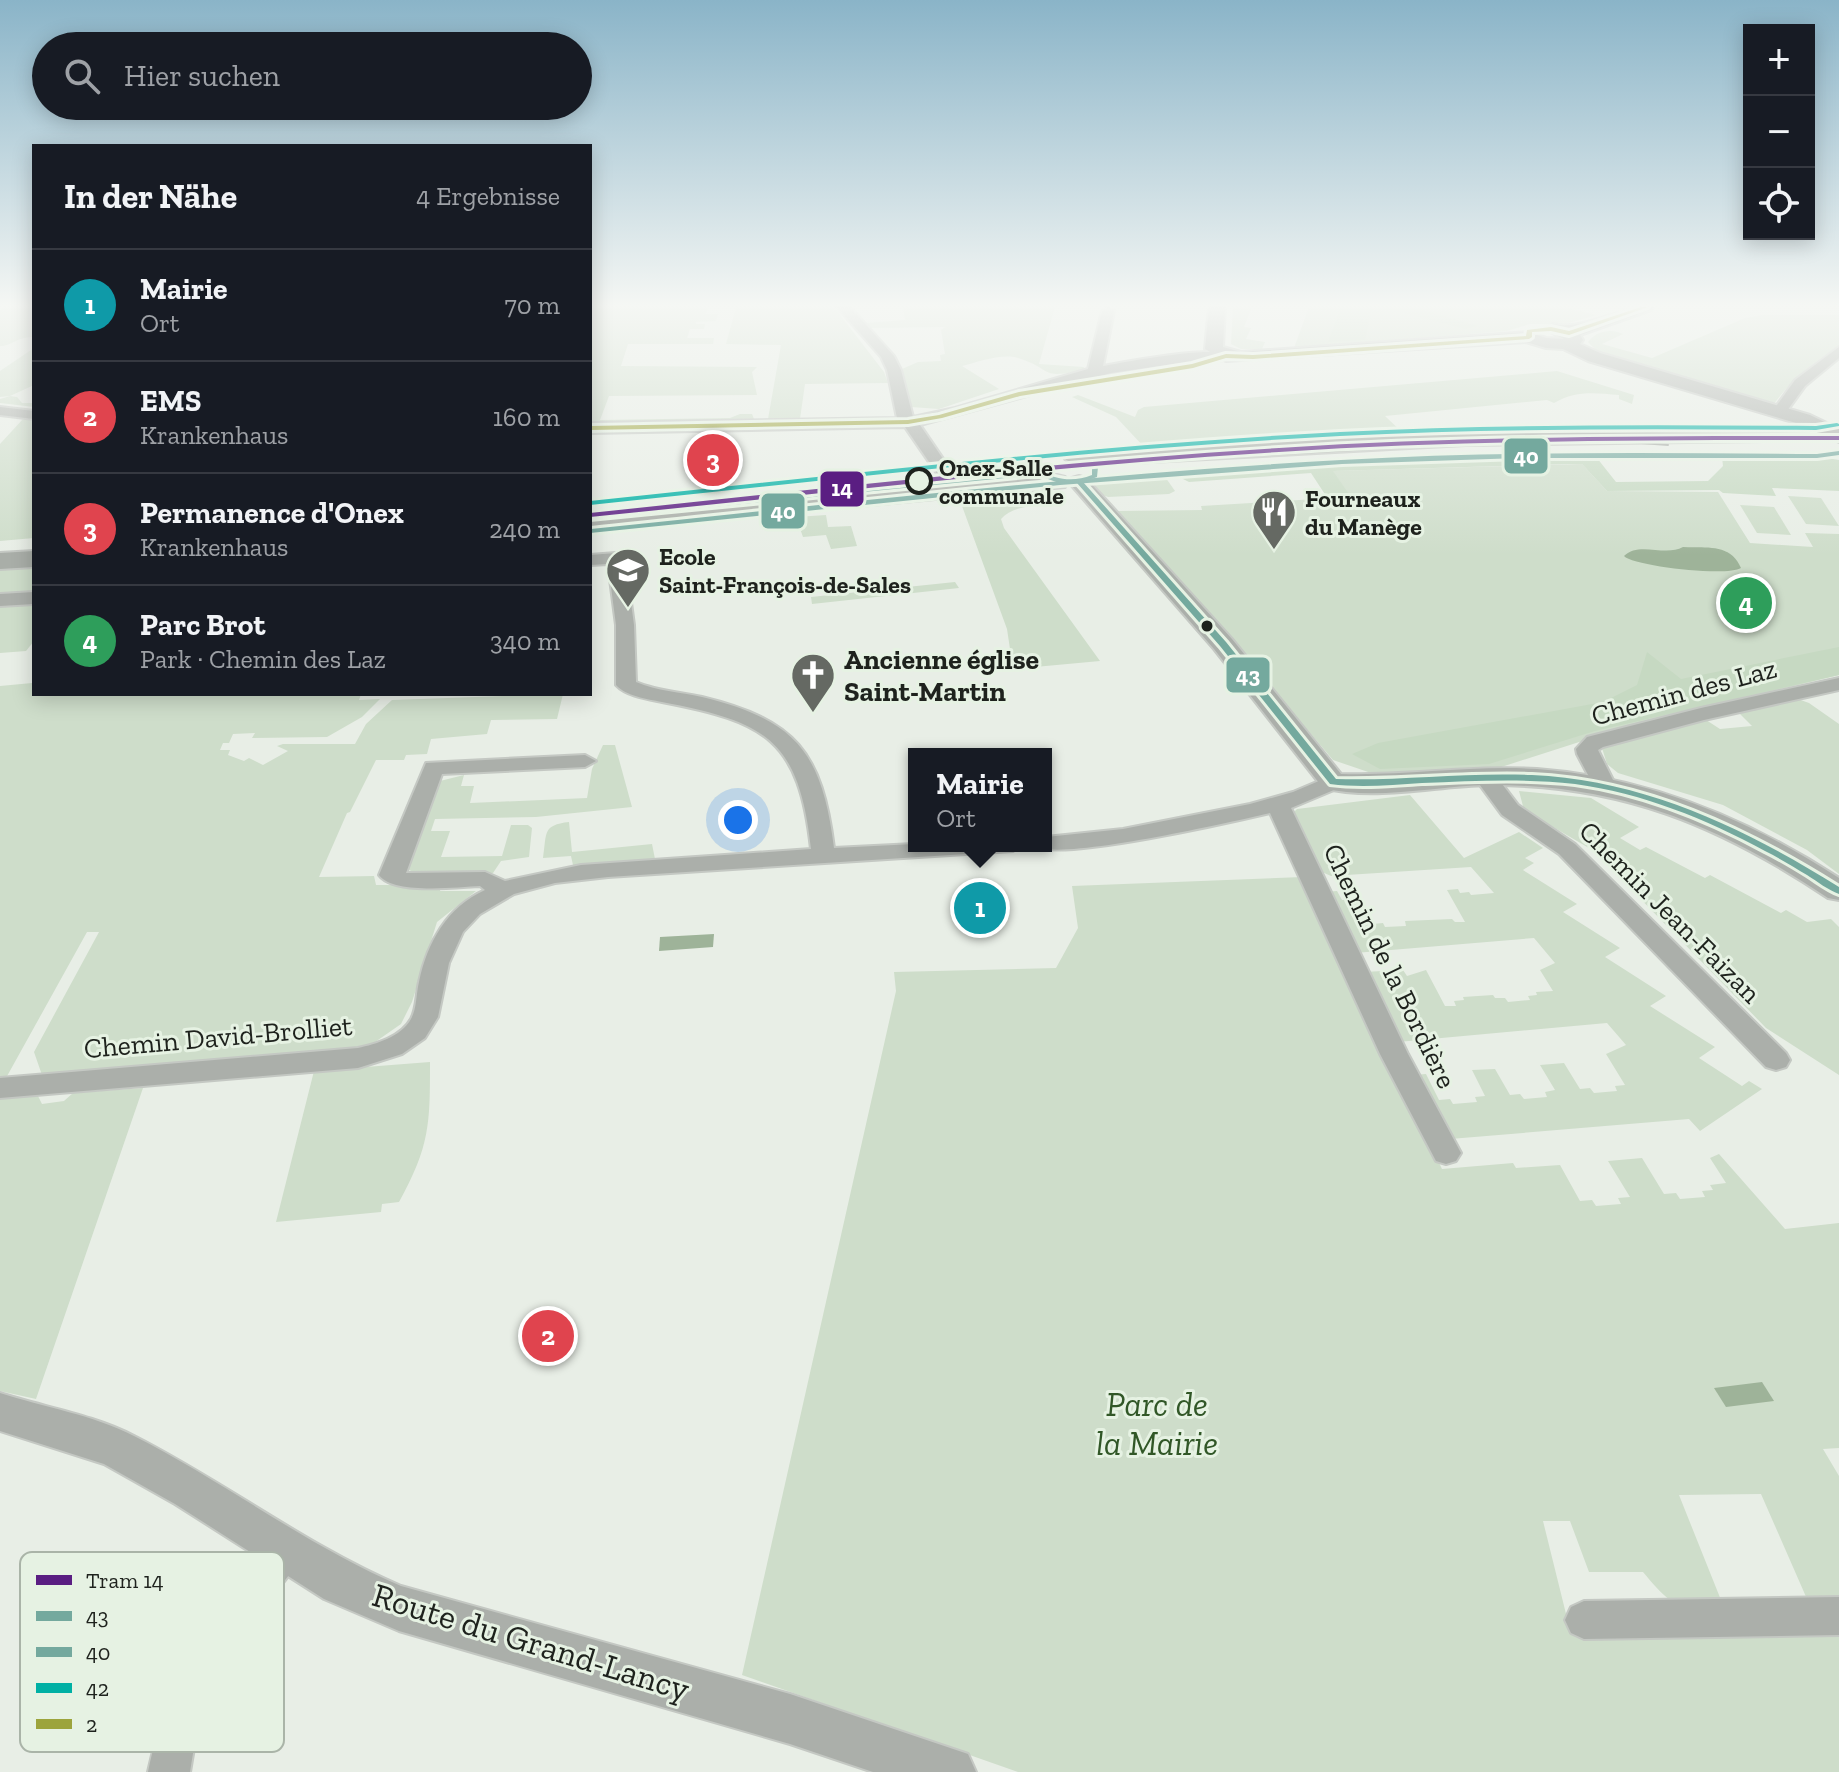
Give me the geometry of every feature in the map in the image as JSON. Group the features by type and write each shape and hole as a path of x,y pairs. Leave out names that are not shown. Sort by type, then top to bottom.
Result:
{"main road":[{"path":"592,524 1071,472 1434,451 1838,439"},
{"path":"592,511 944,472 1071,472"},
{"path":"0,547 32,546"},
{"path":"0,561 32,559"}],"street":[{"path":"898,390 908,422 916,429 944,472"},
{"path":"592,428 908,422 940,417 1034,390"},
{"path":"1019,394 1046,390"},
{"path":"1704,390 1779,412 1838,439"},
{"path":"1779,412 1795,390"},
{"path":"0,411 32,415"},
{"path":"1071,472 1223,644 1333,782"},
{"path":"592,560 616,558 625,625 626,685 736,710 767,725 803,761 821,825 823,854"},
{"path":"0,600 32,598"},
{"name":"Chemin des Laz","path":"1605,787 1597,765 1588,755 1587,749 1595,742 1701,714 1839,684"},
{"path":"503,891 485,879 402,880 391,875 434,768 585,761"},
{"path":"1052,843 1112,838 1278,805 1311,794 1333,782 1394,784 1485,777 1544,780 1605,787 1670,802 1732,826 1783,852 1839,891"},
{"name":"Chemin Jean-Faizan","path":"1485,777 1510,810 1567,849 1776,1060"},
{"name":"Chemin de la Bordière","path":"1278,805 1394,1054 1446,1153"},
{"name":"Chemin David-Brolliet","path":"0,1088 358,1058 382,1052 412,1035 422,1025 434,969 451,928 474,907 503,891 533,880 601,871 908,850"},
{"name":"Route du Grand-Lancy","path":"0,1412 116,1448 191,1490 341,1583 399,1608 790,1719 950,1772"},
{"path":"1584,1620 1839,1616"},
{"path":"169,1772 174,1752"}],"green space":[{"path":"0,390 24,390 10,396 0,397"},
{"path":"592,390 756,390 757,395 609,396 600,420 730,418 740,414 752,414 754,419 592,423"},
{"path":"773,390 804,390 800,419 768,419"},
{"path":"907,390 997,390 939,409 911,407"},
{"path":"1343,390 1617,390 1634,395 1632,404 1619,399 1619,395 1586,393 1554,403 1547,400 1385,416 1404,434 1145,448 1116,417 1072,397 1078,395 1135,417 1138,410"},
{"path":"1722,390 1786,390 1773,405"},
{"path":"17,397 22,403 32,403 32,407 0,403 0,399"},
{"path":"23,419 32,420 32,538 0,541 0,444"},
{"path":"1582,464 1607,491 1718,492 1750,543 1813,547 1805,533 1839,534 1839,675 1629,726 1495,769 1377,775 1333,760 1254,667 1255,664 1116,511 1202,510 1201,506 1350,497 1332,471"},
{"path":"1153,472 1163,474 1175,491 1169,494 1108,497 1094,487 1099,480 1106,478"},
{"path":"1788,496 1821,498 1839,526 1806,524"},
{"path":"1053,497 1059,504 1020,508 1001,519 1004,528 1100,661 1013,669 1007,629 962,506"},
{"path":"1740,505 1774,507 1791,535 1757,533"},
{"path":"826,515 828,527 851,526 857,546 831,549 826,535 803,537 796,517"},
{"path":"32,566 32,595 0,597 0,568"},
{"path":"955,582 959,588 812,604 811,597"},
{"path":"32,603 32,644 26,651 0,653 0,606"},
{"path":"32,683 32,696 360,696 359,700 380,699 362,717 327,737 252,738 255,733 233,734 229,743 223,743 220,750 230,750 228,755 244,761 249,758 263,765 288,751 277,746 283,744 355,744 366,724 392,700 563,696 557,719 491,720 487,734 431,739 427,754 406,755 404,760 376,760 347,813 319,877 374,876 376,885 441,885 440,891 476,891 437,922 412,1002 401,1024 368,1047 307,1058 43,1078 34,1052 99,932 87,932 6,1078 0,1079 0,686"},
{"path":"1795,698 1809,703 1839,724 1839,874 1807,850 1723,805 1618,773 1607,764 1602,748 1605,744 1703,718 1720,729 1752,726 1736,710"},
{"path":"603,745 615,745 632,807 536,817 435,819 431,831 450,831 441,857 502,856 511,825 528,825 532,828 529,857 501,861 493,873 416,873 409,870 408,863 440,781 464,775 461,786 474,786 470,803 587,798 592,769"},
{"path":"1519,791 1591,798 1639,827 1620,838 1640,850 1646,847 1705,878 1710,875 1781,913 1786,910 1807,922 1831,919 1839,927 1839,1075 1766,1028 1594,851 1524,810"},
{"path":"1410,795 1464,858 1519,832 1543,848 1525,858 1534,863 1523,870 1577,904 1563,912 1620,948 1605,957 1666,996 1650,1006 1715,1047 1699,1058 1742,1086 1749,1081 1762,1089 1700,1131 1689,1119 1450,1139 1413,1075 1426,1074 1439,1100 1450,1099 1453,1104 1477,1102 1475,1097 1485,1096 1472,1070 1495,1069 1510,1095 1520,1094 1524,1099 1547,1097 1545,1092 1555,1090 1540,1065 1564,1063 1580,1089 1590,1088 1594,1093 1617,1091 1615,1086 1625,1085 1606,1054 1626,1045 1607,1023 1398,1042 1363,972 1403,970 1407,976 1426,970 1445,1006 1456,1006 1454,1001 1464,1000 1463,997 1493,995 1508,1002 1530,1000 1528,996 1537,995 1536,992 1553,991 1540,970 1555,963 1534,938 1355,953 1324,892 1337,891 1342,900 1361,899 1373,924 1383,923 1385,927 1406,926 1405,921 1452,919 1465,922 1447,890 1458,889 1460,893 1469,892 1471,895 1494,893 1471,867 1331,876 1322,872 1293,813 1297,809"},
{"path":"569,822 572,852 652,844 655,859 579,867 573,865 571,856 543,858 547,832 554,825"},
{"name":"Parc de la Mairie","path":"1302,877 1442,1169 1513,1163 1516,1168 1560,1165 1580,1201 1592,1200 1596,1206 1621,1204 1618,1198 1630,1197 1608,1161 1642,1158 1664,1194 1676,1193 1680,1199 1705,1197 1702,1191 1713,1190 1710,1185 1726,1183 1710,1158 1719,1154 1785,1229 1839,1223 1839,1448 1823,1449 1839,1476 1839,1607 1807,1599 1761,1494 1679,1495 1723,1605 1709,1608 1686,1608 1677,1604 1643,1572 1589,1572 1570,1521 1543,1521 1571,1634 1839,1630 1839,1772 1018,1772 742,1675 896,991 894,972 1056,968 1078,928 1072,886"},
{"path":"430,1062 426,1134 417,1165 399,1202 382,1204 381,1212 276,1222 314,1071"},
{"path":"143,1088 36,1399 0,1391 0,1097 37,1094 42,1104 64,1101 73,1093"}],"shaded area":[{"path":"1593,453 1616,482 1708,481 1723,466 1722,457 1827,458 1839,460 1839,491 1772,488 1776,496 1723,493 1719,490 1607,491 1582,464 1568,464 1333,471 1351,497 1328,499 1311,473 1189,482 1173,474 1182,469 1365,457"},
{"path":"1683,547 1716,548 1731,554 1741,568 1718,571 1680,569 1624,556 1637,550 1668,551"},
{"path":"1839,647 1839,675 1595,731 1489,764 1380,769 1352,754 1378,743 1603,702 1637,685 1647,652 1681,679"},
{"path":"714,934 713,947 659,951 660,937"},
{"path":"1762,1382 1774,1401 1726,1407 1714,1388"}],"tram line":[{"path":"1765,438 1817,442"},
{"name":"14","path":"592,515 1021,471 1279,450 1489,441 1839,438"},
{"path":"1588,439 1668,445"}],"transit line":[{"name":"2","path":"592,428 908,422 940,417 1019,394 1046,390"},
{"name":"42","path":"592,503 965,464 1340,434 1638,427 1816,428 1837,425"},
{"name":"40","path":"592,531 1060,483 1342,462 1520,456 1817,456 1839,453"},
{"name":"43","path":"592,517 1038,473 1059,481 1073,482 1095,476 1095,467"},
{"name":"43","path":"1079,482 1223,644 1333,782"},
{"name":"43","path":"1333,782 1534,778 1616,789 1656,800 1731,830 1768,848 1839,891"}],"place":[{"name":"Permanence d'Onex","path":"713,460"},
{"name":"Onex-Salle communale","path":"919,481"},
{"name":"Fourneaux du Manège","path":"1274,551"},
{"name":"Parc Brot","path":"1746,603"},
{"name":"Ecole Saint-François-de-Sales","path":"628,609"},
{"name":"Ancienne église Saint-Martin","path":"813,714"},
{"name":"Mairie","path":"980,908"},
{"name":"EMS","path":"548,1336"}]}
